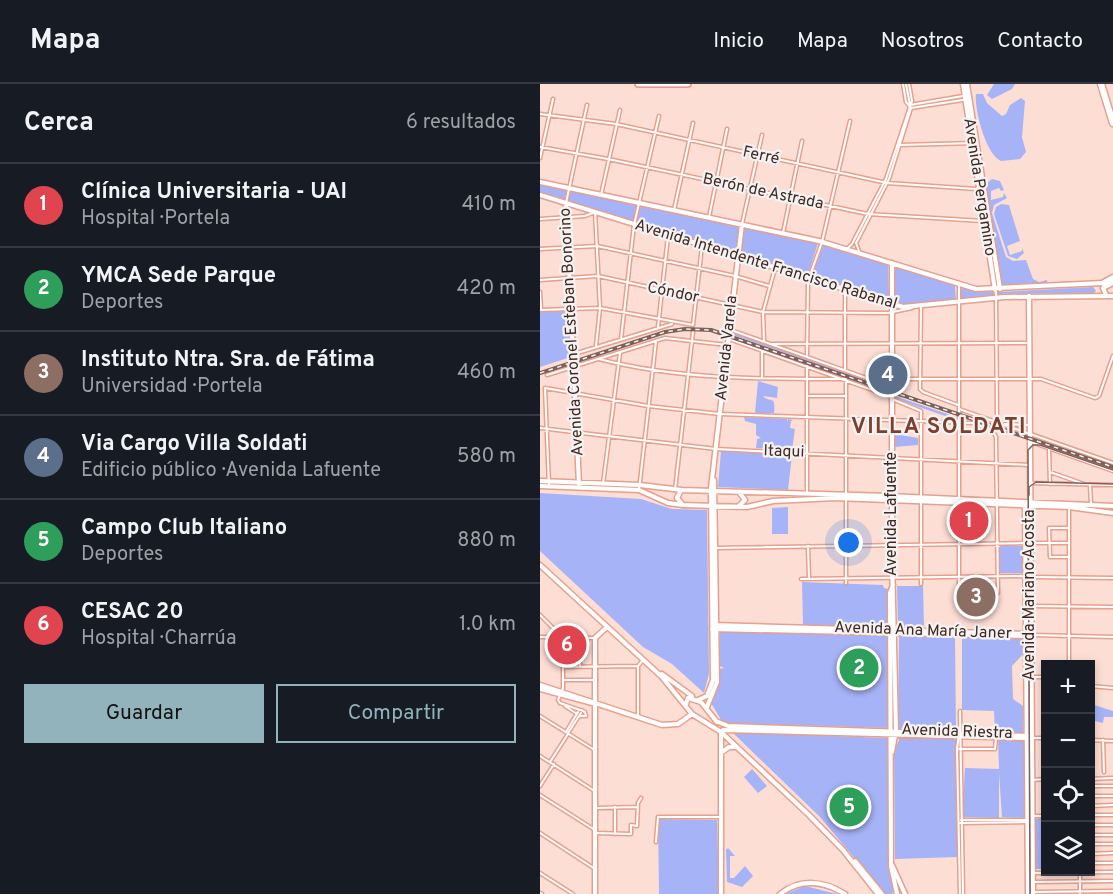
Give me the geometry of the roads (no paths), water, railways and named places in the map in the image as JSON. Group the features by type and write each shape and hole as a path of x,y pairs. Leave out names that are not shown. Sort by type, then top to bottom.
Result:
{"highway":[{"path":"1103,84 1113,112"},
{"path":"1103,84 1113,123"},
{"path":"1104,283 1113,281"}],"main road":[{"path":"638,84 688,84"},
{"name":"Avenida Pergamino","path":"965,84 998,290"},
{"name":"Avenida Intendente Francisco Rabanal","path":"540,182 822,242 959,285 998,290 1104,283"},
{"name":"Avenida Intendente Francisco Rabanal","path":"540,195 845,290 912,308 1029,296 1111,296"},
{"name":"Avenida Coronel Esteban Bonorino","path":"566,203 579,485"},
{"name":"Avenida Varela","path":"707,709 717,682 713,473 742,224"},
{"name":"Avenida Lafuente","path":"892,263 891,861 897,894"},
{"path":"1111,296 1102,289 1113,281"},
{"path":"1093,285 1098,291 1094,296"},
{"name":"Avenida Mariano Acosta","path":"1029,296 1027,543 1030,606 1027,635 1028,737 1032,780 1033,882 1031,893"},
{"path":"540,481 550,484"},
{"path":"540,486 550,484 1027,504 1091,504 1113,508"},
{"path":"579,485 603,484 639,488 668,503 682,505 739,507 773,501 846,496"},
{"path":"682,490 677,498 682,505"},
{"path":"738,492 745,500 739,507"},
{"path":"1069,505 1106,512 1113,508"},
{"path":"540,564 670,686 694,715 722,731"},
{"name":"Avenida Mariano Acosta","path":"1028,576 1025,609 1030,677 1027,821 1031,893"},
{"path":"595,894 597,666 595,638 607,626"},
{"path":"607,626 671,682 707,709 722,731 836,843 880,894"},
{"name":"Avenida Varela","path":"687,708 686,700 705,698 712,687 715,627"},
{"name":"Avenida Ana María Janer","path":"715,627 1027,635"},
{"path":"540,687 662,725 674,725 694,715 705,717 707,709"},
{"name":"Avenida Riestra","path":"716,721 726,726 761,730 959,733 1028,737"},
{"name":"Avenida Riestra","path":"722,731 728,733 761,730"},
{"path":"721,894 722,731"},
{"path":"728,733 844,848 880,894"},
{"path":"722,753 729,747 738,748"},
{"name":"Avenida Lafuente","path":"891,861 905,894"},
{"path":"780,894 796,884 809,882 828,886 845,894"}],"street":[{"path":"906,84 906,102 910,107"},
{"path":"910,107 967,98"},
{"path":"540,158 553,99"},
{"name":"Avenida Coronel Esteban Bonorino","path":"566,203 587,105"},
{"path":"861,253 856,245 885,183 910,107"},
{"path":"601,195 620,110"},
{"name":"Ferré","path":"540,114 616,124 885,183 980,186"},
{"path":"621,339 630,253 659,116"},
{"path":"807,357 809,279 822,242 850,121"},
{"path":"674,210 693,123"},
{"path":"709,217 727,129"},
{"path":"742,224 762,135"},
{"path":"783,233 802,141"},
{"path":"898,144 974,143"},
{"name":"Berón de Astrada","path":"541,147 870,214 986,221"},
{"path":"540,219 595,212 600,308 596,346"},
{"path":"847,249 870,214"},
{"path":"658,327 668,236"},
{"path":"540,249 597,246 735,276 769,286"},
{"path":"540,292 540,310 600,308 693,325 702,246"},
{"path":"764,342 763,312 775,268"},
{"name":"Cóndor","path":"540,280 598,276 763,312 891,313 912,308"},
{"path":"959,285 959,596"},
{"path":"845,290 845,370"},
{"path":"997,423 996,298 998,290"},
{"path":"921,307 920,389 923,392 997,423 1113,463"},
{"path":"574,352 674,323"},
{"path":"730,330 869,379 1044,380 1097,398 1113,356"},
{"path":"675,490 693,332"},
{"path":"547,375 669,338 728,345"},
{"path":"729,339 846,379 920,410 921,584"},
{"path":"639,488 656,341"},
{"path":"769,344 1029,343"},
{"path":"762,350 762,378"},
{"path":"603,484 620,351"},
{"path":"599,359 653,372 724,378 846,379"},
{"path":"807,366 807,495"},
{"path":"846,379 846,583"},
{"path":"550,484 545,388 648,406 720,414 972,423 995,433 998,593"},
{"path":"808,396 845,396"},
{"path":"1002,424 1029,425"},
{"name":"Itaqui","path":"540,428 716,449 1029,465"},
{"path":"1029,442 1113,471"},
{"path":"1049,449 1050,484"},
{"path":"1050,472 1085,484 1113,485"},
{"path":"1029,483 1085,484"},
{"path":"1090,485 1091,504"},
{"path":"1069,505 1069,660"},
{"path":"1069,528 1049,528 1049,543 1050,556 1070,557"},
{"path":"713,548 1069,543"},
{"path":"808,546 809,579"},
{"path":"801,579 1028,576 1113,578"},
{"path":"1025,609 1030,606 1113,607"},
{"path":"540,615 563,638 563,680 558,700 579,713 540,786"},
{"path":"1027,635 1113,637"},
{"path":"540,637 595,638"},
{"path":"580,638 580,667"},
{"path":"638,717 639,666 643,660"},
{"path":"563,667 639,666"},
{"path":"1030,677 1041,677"},
{"path":"563,680 596,680"},
{"path":"1095,686 1113,688"},
{"path":"960,711 959,822 962,894"},
{"path":"540,716 596,751"},
{"path":"959,749 995,749 998,736"},
{"path":"1028,737 1041,738"},
{"path":"1095,740 1113,741"},
{"path":"1103,740 1104,772"},
{"path":"540,756 596,791"},
{"path":"1095,779 1113,778"},
{"path":"1032,780 1041,779"},
{"path":"1095,786 1113,786"},
{"path":"540,795 595,832 615,834 631,834 631,825 637,826 637,807 641,798"},
{"path":"1095,796 1113,796"},
{"path":"1095,806 1113,805"},
{"path":"615,807 615,834"},
{"path":"596,808 637,807"},
{"path":"1095,815 1113,815"},
{"path":"1032,816 1041,816"},
{"path":"656,842 658,817 722,817"},
{"path":"959,822 1027,821"},
{"path":"1095,825 1113,825"},
{"path":"540,833 595,869"},
{"path":"1095,835 1113,835"},
{"path":"1095,844 1113,844"},
{"path":"1095,854 1113,853"},
{"path":"1095,863 1113,863"},
{"path":"1095,872 1113,872"},
{"path":"540,873 573,894"},
{"path":"1033,873 1041,873"},
{"path":"1080,876 1080,893"},
{"path":"1033,882 1113,881"},
{"path":"1031,893 1113,891"}],"tram line":[{"path":"1030,894 1028,450 1033,445 1040,445 1113,470"},
{"path":"1029,495 1029,487 1036,482 1113,484"}],"railway":[{"path":"540,373 665,332 685,329 711,330 1113,467"}],"place":[{"name":"Via Cargo Villa Soldati","path":"888,375"},
{"name":"Clínica Universitaria - UAI","path":"969,521"},
{"name":"Instituto Ntra. Sra. de Fátima","path":"976,597"},
{"name":"CESAC 20","path":"567,645"},
{"name":"YMCA Sede Parque","path":"859,668"},
{"name":"Campo Club Italiano","path":"849,807"}],"district":[{"name":"VILLA SOLDATI","path":"939,427"}]}
